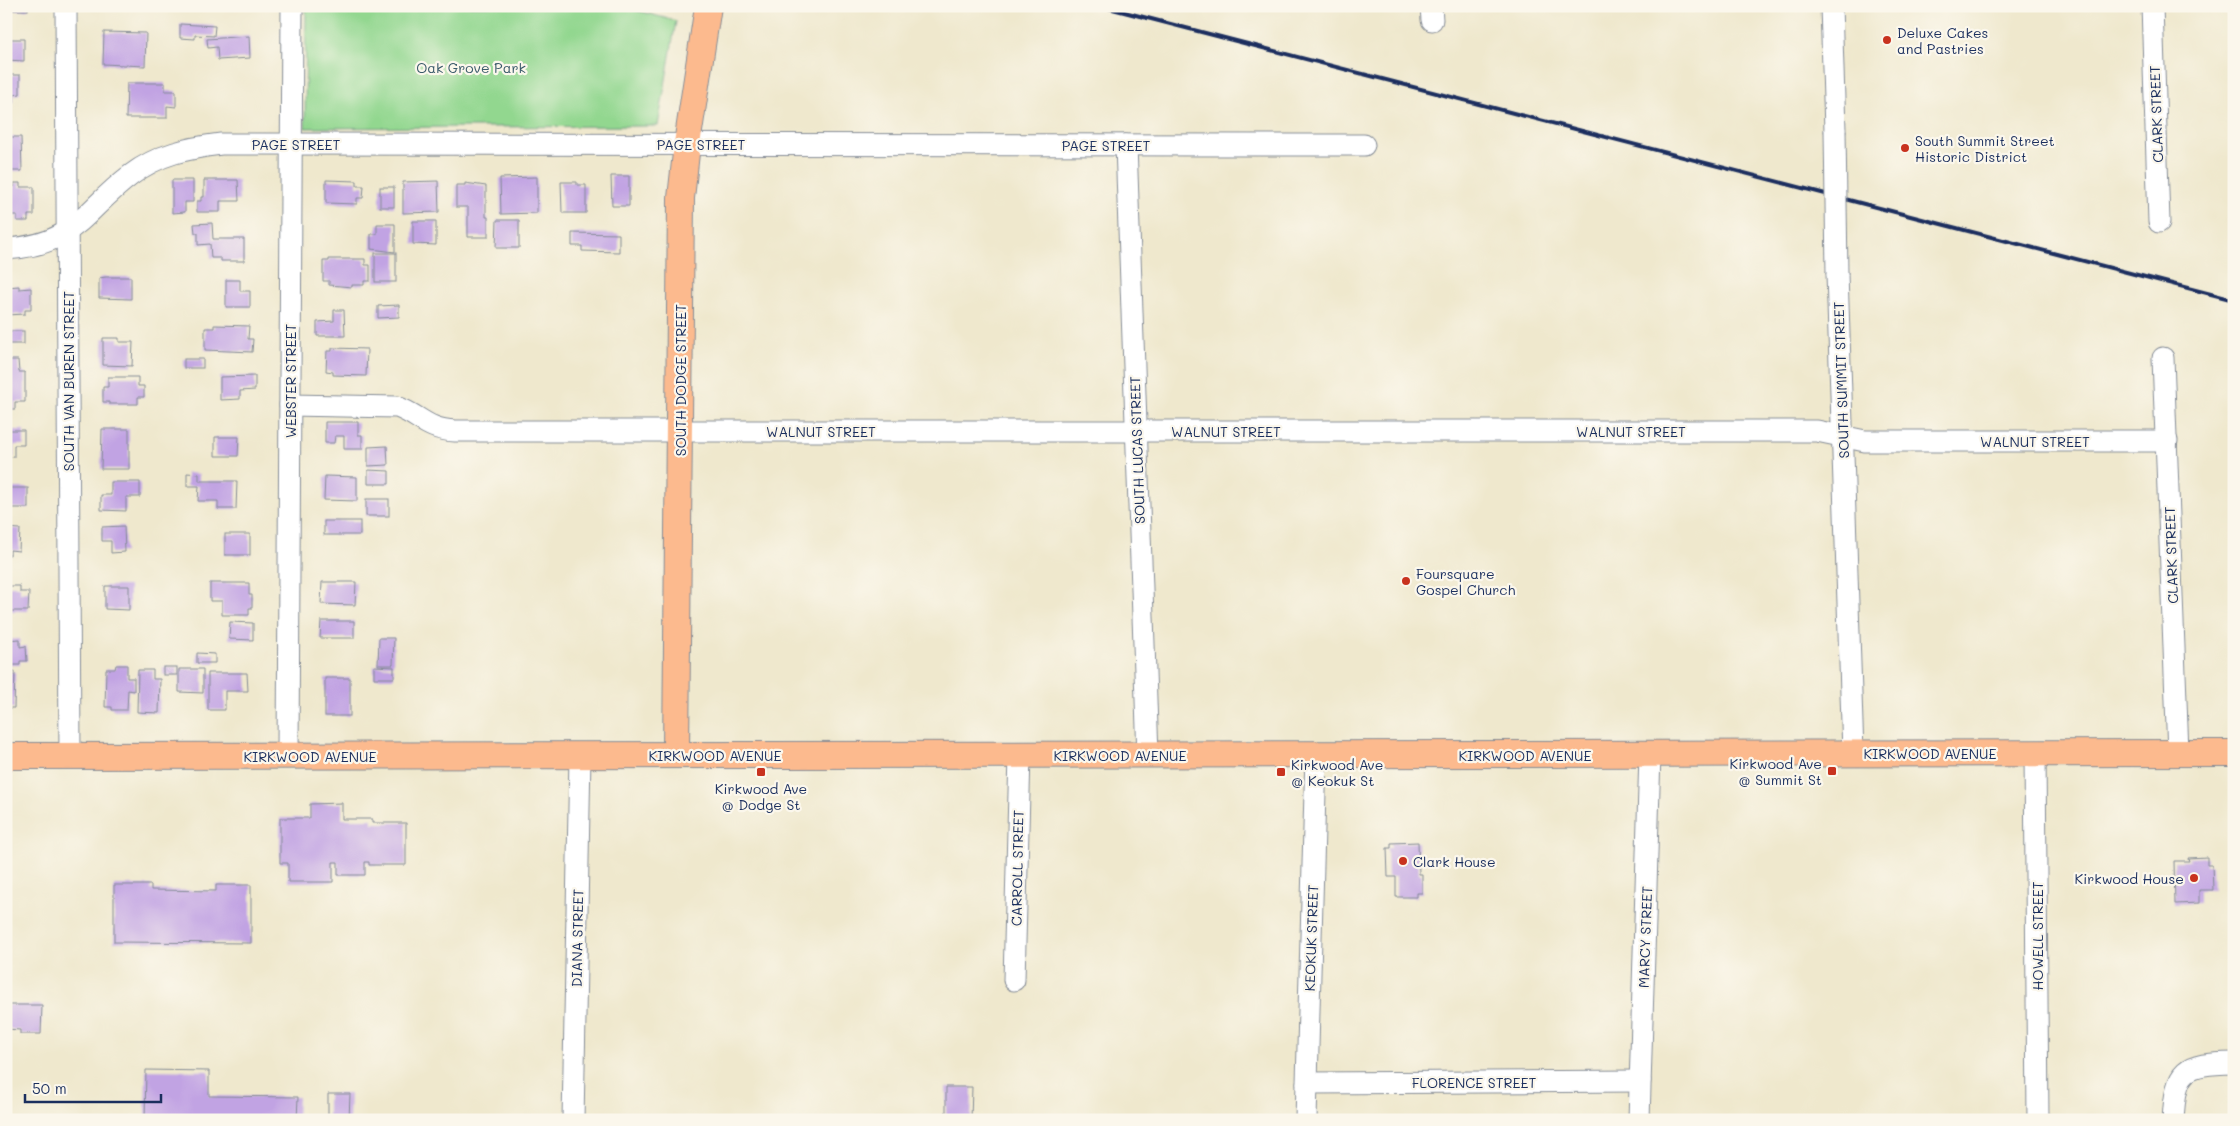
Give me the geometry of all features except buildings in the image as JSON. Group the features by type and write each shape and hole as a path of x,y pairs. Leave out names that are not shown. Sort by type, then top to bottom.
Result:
{"main road":[{"name":"SOUTH DODGE STREET","path":"676,755 681,198 687,144 708,7"},
{"name":"KIRKWOOD AVENUE","path":"6,756 2234,753"}],"street":[{"name":"SOUTH VAN BUREN STREET","path":"66,6 70,756"},
{"name":"WEBSTER STREET","path":"288,756 292,6"},
{"name":"SOUTH SUMMIT STREET","path":"1831,6 1853,753"},
{"name":"CLARK STREET","path":"2152,6 2159,222"},
{"name":"PAGE STREET","path":"6,249 30,247 52,241 91,213 132,174 163,157 195,147 221,144 1364,145"},
{"name":"SOUTH LUCAS STREET","path":"1126,145 1148,755"},
{"name":"CLARK STREET","path":"2163,358 2178,753"},
{"name":"WALNUT STREET","path":"290,405 397,407 407,411 426,425 442,430 456,431 1817,431 1865,441 2166,441"},
{"name":"HOWELL STREET","path":"2035,753 2038,1120"},
{"name":"MARCY STREET","path":"1639,1120 1650,754"},
{"name":"CARROLL STREET","path":"1014,980 1020,755"},
{"name":"KEOKUK STREET","path":"1306,1120 1316,755"},
{"name":"DIANA STREET","path":"573,1120 580,756"},
{"path":"2173,1120 2175,1093 2177,1084 2183,1074 2196,1066 2234,1063"},
{"name":"FLORENCE STREET","path":"1307,1083 1640,1081"}],"green space":[{"name":"Oak Grove Park","path":"306,6 620,6 676,21 658,126 305,128"}],"railway":[{"path":"1101,6 2234,300"}],"place":[{"name":"Deluxe Cakes and Pastries","path":"1887,40"},
{"name":"South Summit Street Historic District","path":"1905,148"},
{"name":"Foursquare Gospel Church","path":"1406,581"},
{"name":"Kirkwood Ave @ Summit St","path":"1832,771"},
{"name":"Kirkwood Ave @ Dodge St","path":"761,772"},
{"name":"Kirkwood Ave @ Keokuk St","path":"1281,772"},
{"name":"Clark House","path":"1403,861"},
{"name":"Kirkwood House","path":"2194,878"}]}
